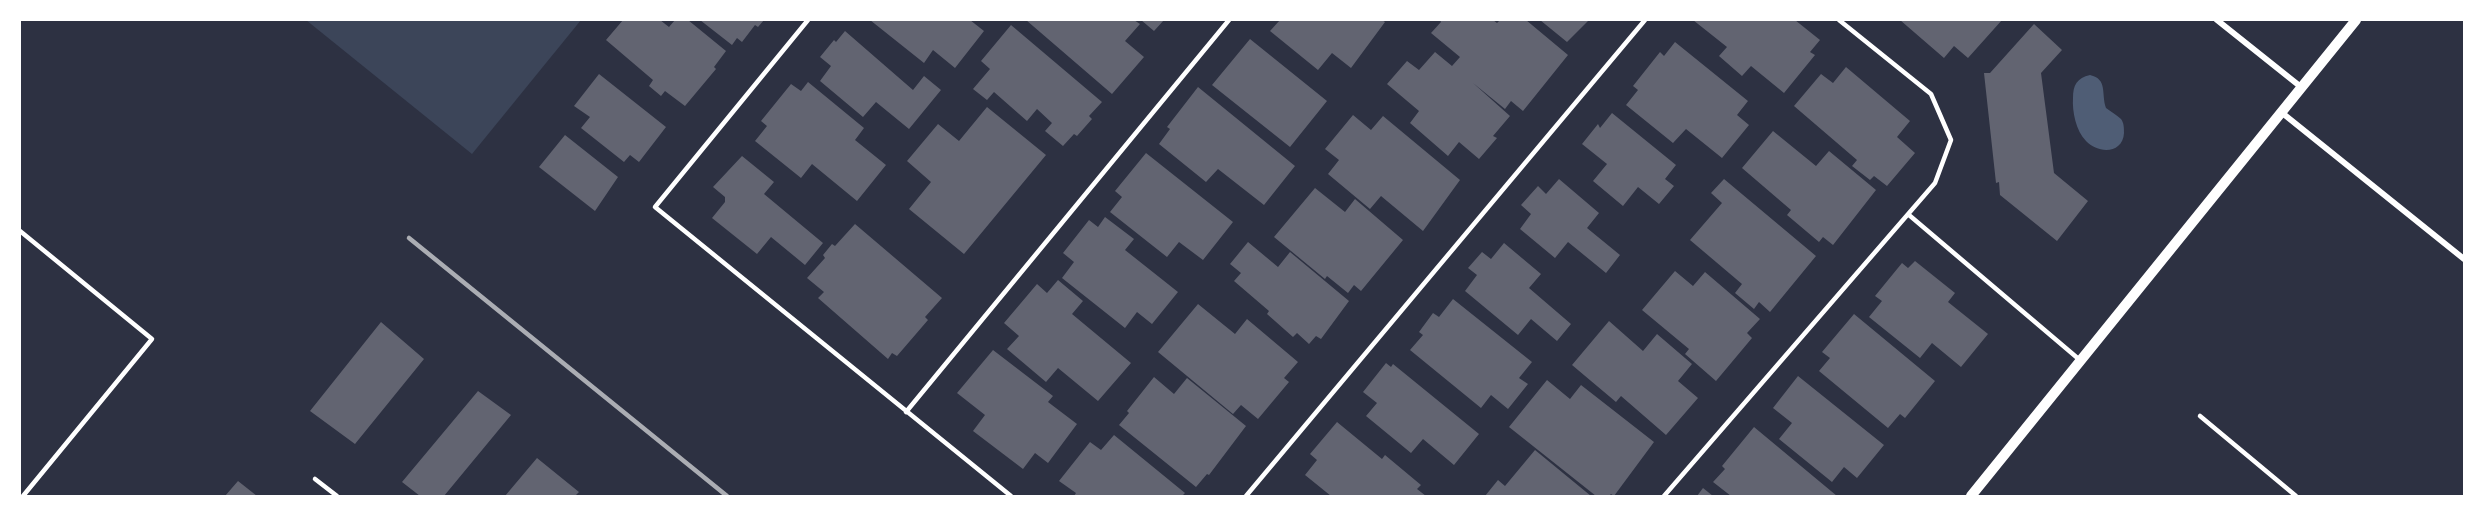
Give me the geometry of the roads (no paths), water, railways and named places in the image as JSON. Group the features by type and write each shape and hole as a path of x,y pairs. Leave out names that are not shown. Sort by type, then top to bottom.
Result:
{"street":[{"path":"2217,20 2301,87"},
{"path":"1971,496 2356,20"},
{"path":"2281,112 2464,259"}],"lane":[{"path":"808,20 655,207 1011,496"},
{"path":"906,412 1229,20"},
{"path":"1246,496 1644,20"},
{"path":"1664,496 1935,183 1951,140 1931,94 1839,20"},
{"path":"1909,215 2081,360"},
{"path":"20,231 152,339 23,496"},
{"path":"2200,416 2296,496"},
{"path":"315,479 337,496"}],"railway":[{"path":"409,238 727,496"}]}
